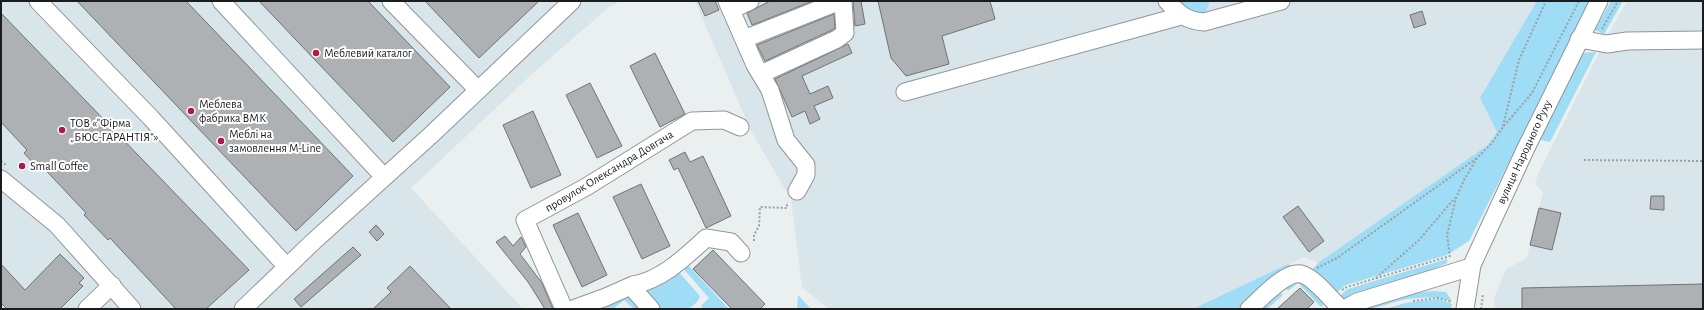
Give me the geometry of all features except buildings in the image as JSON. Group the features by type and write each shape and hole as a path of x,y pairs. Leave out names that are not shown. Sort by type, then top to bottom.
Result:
{"street":[{"path":"38,1 151,118 287,267"},
{"path":"220,1 384,177"},
{"path":"391,1 478,90"},
{"path":"243,309 572,1"},
{"path":"750,1 729,6 770,90 786,140 806,165 806,175 797,191"},
{"path":"744,39 841,1 846,25 845,33 837,39 761,74"},
{"path":"1167,1 1180,16 1193,22 1204,22 1281,1"},
{"name":"вулиця Народного Руху","path":"1460,306 1472,267 1526,148 1599,1"},
{"path":"905,92 1180,16"},
{"path":"1579,39 1608,44 1627,41 1703,40"},
{"name":"провулок Олександра Довгача","path":"564,309 525,220 586,187 692,121 724,120 740,127"},
{"path":"1,179 57,225 132,309"},
{"path":"573,309 633,285 645,283 677,264 706,238 731,242 741,253"},
{"path":"1344,309 1357,302 1472,267"},
{"path":"1249,309 1288,275 1298,273 1304,274 1341,309"},
{"path":"87,309 112,285"},
{"path":"633,285 636,292 651,309"}],"path":[{"path":"1503,127 1519,60 1546,1"},
{"path":"1304,274 1337,258 1477,158 1492,143 1503,127 1532,93 1579,1"},
{"path":"1376,278 1419,240 1456,198 1477,158"},
{"path":"1584,160 1703,161"},
{"path":"754,241 754,235 759,226 760,207 787,208 788,199 797,191"},
{"path":"1450,256 1448,235 1456,198"},
{"path":"1410,301 1438,298 1460,306"}],"shaded area":[{"path":"1,1 620,1 609,7 532,74 411,188 523,309 1,309"},
{"path":"695,1 1575,1 1466,212 1318,263 1304,257 1193,309 829,309 802,287 791,199 751,131"},
{"path":"1178,1 1210,1 1204,15 1190,20"},
{"path":"1537,1 1591,1 1469,241 1447,255 1346,285 1332,296 1309,273 1318,263 1488,145 1497,132 1480,98"},
{"path":"1611,1 1623,1 1604,34 1595,30"},
{"path":"1627,1 1703,1 1703,309 1494,309 1494,298 1506,269 1527,258 1543,193 1535,183 1538,174 1600,51 1610,39 1608,35"},
{"path":"1596,52 1550,142 1537,139 1581,53"},
{"path":"1447,259 1447,263 1431,270 1351,294 1343,301 1337,298 1348,289"},
{"path":"685,262 729,309 703,309 701,306 709,298 681,266"},
{"path":"1288,264 1294,268 1245,309 1193,309"},
{"path":"676,269 700,296 698,301 689,309 656,309 646,294 649,286"},
{"path":"1297,276 1328,299 1321,307 1298,283 1289,290 1284,289"},
{"path":"1277,290 1283,295 1267,309 1256,309"},
{"path":"624,292 644,309 634,309 624,300 613,309 581,309"},
{"path":"1418,292 1446,292 1452,301 1446,299 1414,298 1368,309 1362,309"},
{"path":"798,295 811,309 797,309"},
{"path":"1438,299 1452,304 1451,309 1385,309 1405,303"}],"place":[{"name":"Меблевий каталог","path":"316,53"},
{"name":"Меблева фабрика ВМК","path":"191,111"},
{"name":"ТОВ «\"Фірма „БЮС-ГАРАНТІЯ“»","path":"62,130"},
{"name":"Меблі на замовлення M-Line","path":"221,141"},
{"name":"Small Coffee","path":"22,166"}]}
